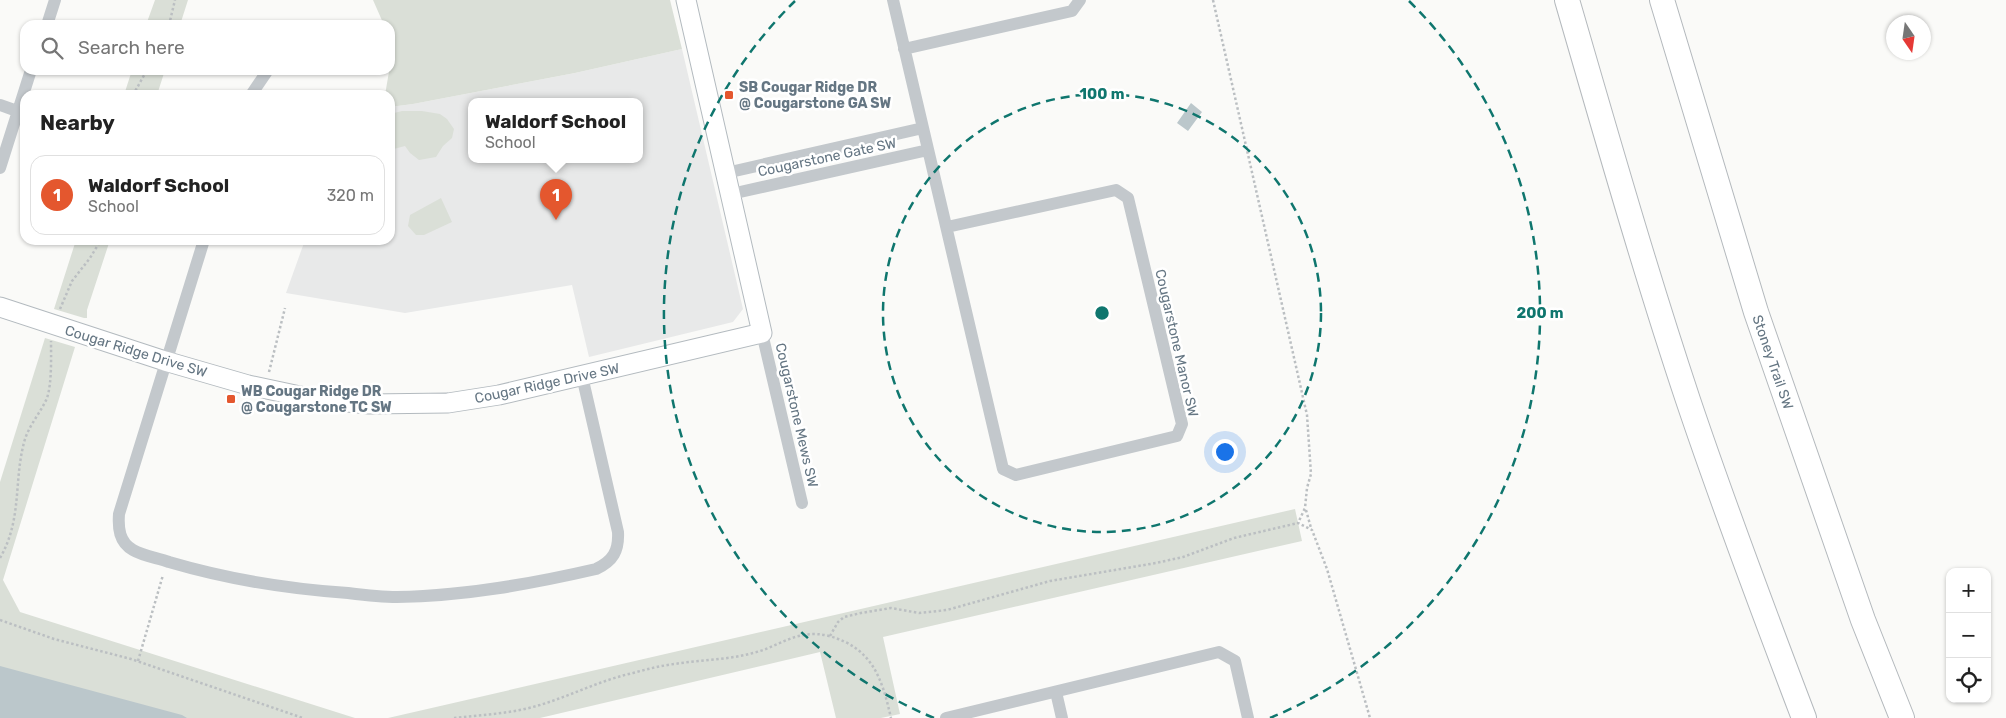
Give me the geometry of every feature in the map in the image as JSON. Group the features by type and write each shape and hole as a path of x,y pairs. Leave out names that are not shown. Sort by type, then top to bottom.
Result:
{"highway":[{"path":"1567,0 1625,197 1688,399 1743,560 1804,718"},
{"name":"Stoney Trail SW","path":"1662,0 1756,312 1863,620 1902,718"}],"street":[{"path":"49,20 55,0"},
{"path":"686,0 732,194 762,334"},
{"name":"Cougarstone Manor SW","path":"893,0 1003,468 1016,475 1177,436 1182,424 1128,198 1116,190 947,227"},
{"path":"904,49 1072,11 1080,0"},
{"path":"25,90 30,75"},
{"path":"254,90 265,75"},
{"path":"0,105 18,111"},
{"path":"0,168 20,105"},
{"name":"Cougarstone Gate SW","path":"726,173 923,128"},
{"name":"Cougarstone Gate SW","path":"732,194 928,150"},
{"path":"202,245 119,514 120,534 133,551 193,569 262,584 324,592 396,597 459,594 530,584 596,569 606,564 615,555 619,545 618,532 582,376"},
{"name":"Cougar Ridge Drive SW","path":"0,307 165,361 264,388 314,399 369,404 448,403 499,395 762,334"},
{"name":"Cougarstone Mews SW","path":"762,334 802,503"},
{"path":"946,718 1219,652 1235,661 1248,718"},
{"path":"1056,692 1062,718"}],"path":[{"path":"170,20 175,0"},
{"path":"1213,0 1307,415 1311,474 1307,488 1305,508 1298,523"},
{"path":"136,90 144,75"},
{"path":"0,558 14,522 25,437 47,397 50,336 72,281 97,245"},
{"path":"264,388 285,308"},
{"path":"1305,508 1330,577 1370,718"},
{"path":"830,636 838,622 844,617 862,613 890,608 919,613 947,610 1050,581 1183,557 1234,538 1298,523 1312,530"},
{"path":"138,661 163,575"},
{"path":"0,620 54,639 138,661 303,718"},
{"path":"454,718 529,708 632,673 675,664 755,653 790,638 811,635 830,636 855,649 870,662 877,671 884,688 891,718"}],"shaded area":[{"path":"155,0 188,0 182,20 148,20"},
{"path":"373,0 670,0 682,49 575,73 395,106 395,90 386,90 388,75 395,75 395,20 382,20"},
{"path":"682,49 743,309 733,322 589,357 572,285 405,313 286,293 303,245 395,245 395,106 575,73"},
{"path":"130,75 163,75 159,90 126,90"},
{"path":"1191,103 1202,112 1188,131 1177,123"},
{"path":"422,111 440,114 447,119 454,129 452,138 443,146 436,157 419,160 405,146 395,149 395,113"},
{"path":"441,198 452,222 424,235 416,235 408,226 410,215"},
{"path":"74,245 108,245 87,310 87,318 54,309"},
{"path":"45,338 75,347 3,580 20,612 355,718 0,718 0,482"},
{"path":"1295,509 1302,541 883,637 900,714 881,718 836,718 820,652 540,718 388,718"},
{"path":"0,666 182,715 187,718 0,718"}],"place":[{"name":"SB Cougar Ridge DR @ Cougarstone GA SW","path":"729,95"},
{"name":"Waldorf School","path":"556,220"},
{"name":"WB Cougar Ridge DR @ Cougarstone TC SW","path":"231,399"}]}
